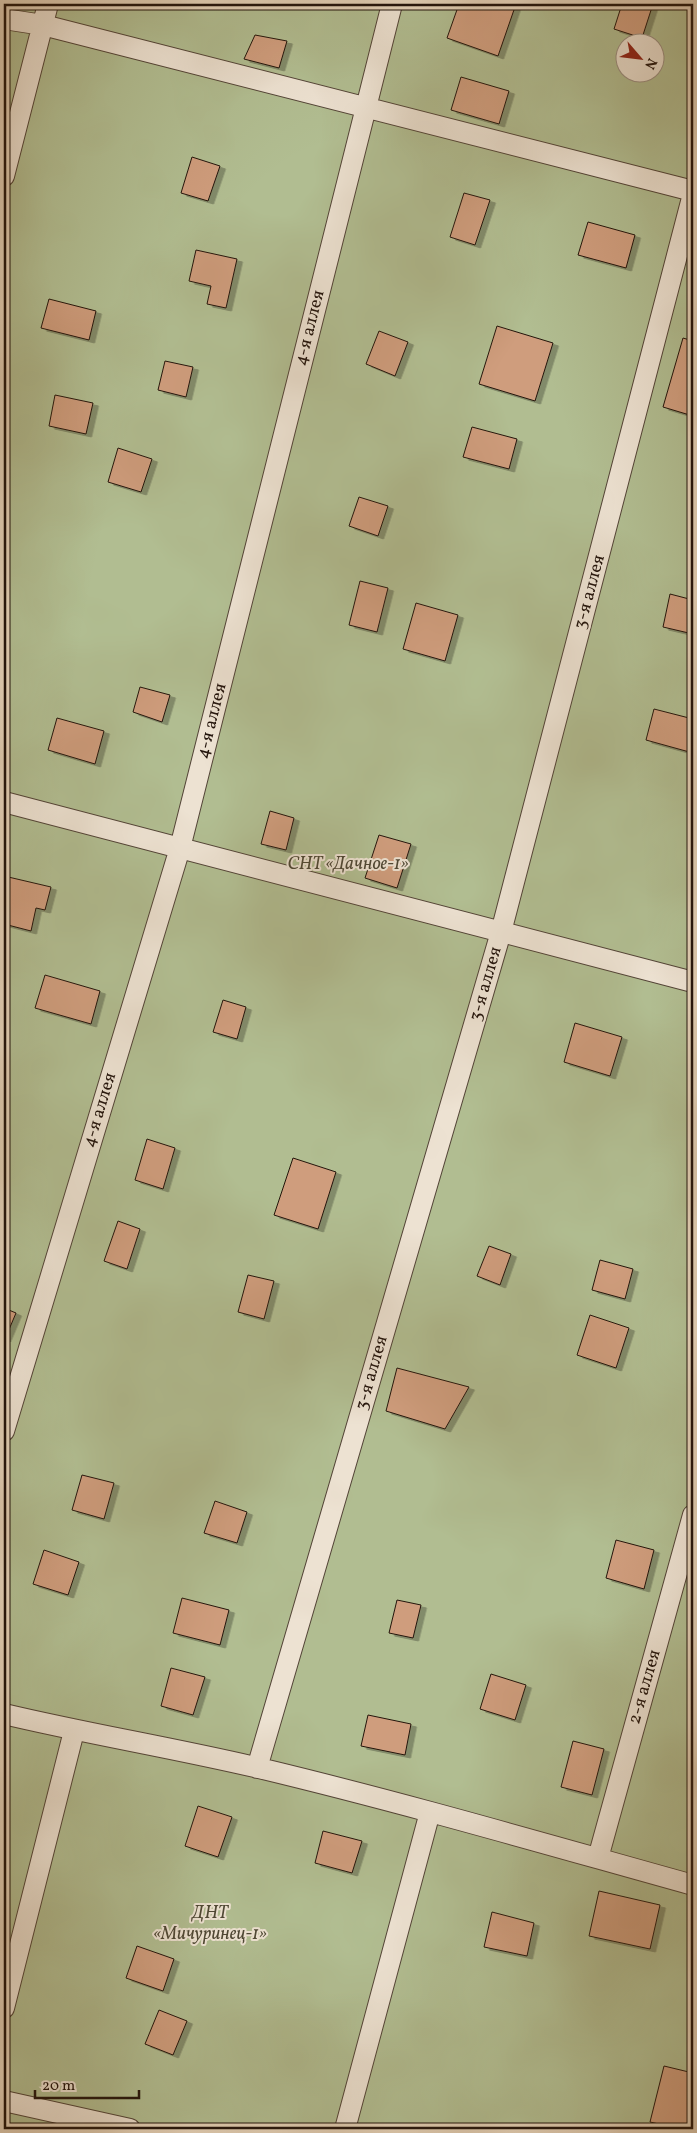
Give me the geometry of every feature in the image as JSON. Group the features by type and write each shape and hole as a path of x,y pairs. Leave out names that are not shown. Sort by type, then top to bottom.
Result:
{"lane":[{"path":"4,176 48,4"},
{"name":"4-я аллея","path":"4,1431 180,848 392,4"},
{"path":"4,19 43,25 693,192"},
{"name":"3-я аллея","path":"257,1768 501,932 693,192"},
{"path":"4,802 693,982"},
{"name":"2-я аллея","path":"598,1858 693,1515"},
{"path":"4,1714 74,1731 257,1768 430,1812 693,1884"},
{"path":"4,2008 74,1731"},
{"path":"345,2129 430,1812"},
{"path":"4,2101 130,2129"}],"green space":[{"name":"СНТ «Дачное-1»","path":"4,4 693,4 693,2129 4,2129"}],"building":[{"path":"459,4 516,4 498,56 447,38"},
{"path":"622,4 653,4 644,32 623,32 614,29"},
{"path":"255,35 287,41 279,68 244,59"},
{"path":"461,77 509,91 499,124 451,110"},
{"path":"192,157 220,166 208,201 181,193"},
{"path":"464,193 490,200 475,245 450,237"},
{"path":"588,222 635,235 626,268 578,255"},
{"path":"196,250 237,259 226,308 207,304 211,286 189,281"},
{"path":"49,299 96,311 89,340 41,328"},
{"path":"497,326 553,343 535,401 479,384"},
{"path":"379,331 408,342 395,376 366,364"},
{"path":"683,338 693,341 693,416 663,407"},
{"path":"165,361 193,367 186,397 158,390"},
{"path":"55,395 93,403 86,434 49,426"},
{"path":"472,427 517,439 509,469 463,457"},
{"path":"118,448 152,459 141,492 108,482"},
{"path":"359,497 388,506 378,536 349,526"},
{"path":"360,581 388,588 377,632 349,625"},
{"path":"670,594 693,600 693,634 663,627"},
{"path":"416,603 458,615 445,661 403,649"},
{"path":"140,687 170,695 162,722 133,712"},
{"path":"654,709 693,719 693,753 646,740"},
{"path":"57,718 104,731 95,764 48,750"},
{"path":"270,811 294,818 286,850 261,844"},
{"path":"379,835 411,844 397,888 365,878"},
{"path":"4,876 51,887 45,910 36,908 31,931 4,924"},
{"path":"45,975 100,991 91,1024 35,1008"},
{"path":"223,1000 246,1007 237,1039 213,1032"},
{"path":"575,1023 622,1037 610,1076 564,1062"},
{"path":"147,1139 175,1148 163,1189 135,1180"},
{"path":"293,1158 336,1172 318,1229 274,1215"},
{"path":"118,1221 140,1229 127,1269 104,1261"},
{"path":"489,1246 511,1254 500,1285 477,1276"},
{"path":"600,1260 633,1269 625,1299 592,1290"},
{"path":"248,1275 274,1281 264,1319 238,1312"},
{"path":"4,1308 16,1313 5,1339 4,1338"},
{"path":"590,1315 629,1328 616,1368 577,1355"},
{"path":"397,1368 469,1387 445,1429 386,1411"},
{"path":"82,1475 114,1483 104,1519 72,1510"},
{"path":"215,1501 247,1512 237,1543 204,1533"},
{"path":"616,1540 654,1550 644,1589 606,1578"},
{"path":"44,1550 79,1562 68,1595 33,1584"},
{"path":"182,1598 229,1610 220,1645 173,1633"},
{"path":"397,1600 421,1605 413,1638 389,1633"},
{"path":"171,1668 205,1677 193,1715 161,1706"},
{"path":"491,1674 526,1685 515,1720 480,1709"},
{"path":"368,1715 411,1724 405,1755 361,1746"},
{"path":"573,1741 604,1749 592,1795 561,1787"},
{"path":"198,1806 232,1817 218,1857 185,1846"},
{"path":"323,1831 362,1841 352,1873 315,1863"},
{"path":"599,1891 660,1905 650,1949 589,1936"},
{"path":"492,1912 534,1923 527,1956 484,1947"},
{"path":"137,1946 174,1959 163,1991 126,1978"},
{"path":"159,2010 187,2021 173,2055 145,2044"},
{"path":"664,2066 693,2073 692,2129 681,2129 650,2122"}],"park label":[{"name":"ДНТ «Мичуринец-1»","path":"210,1924"}]}
